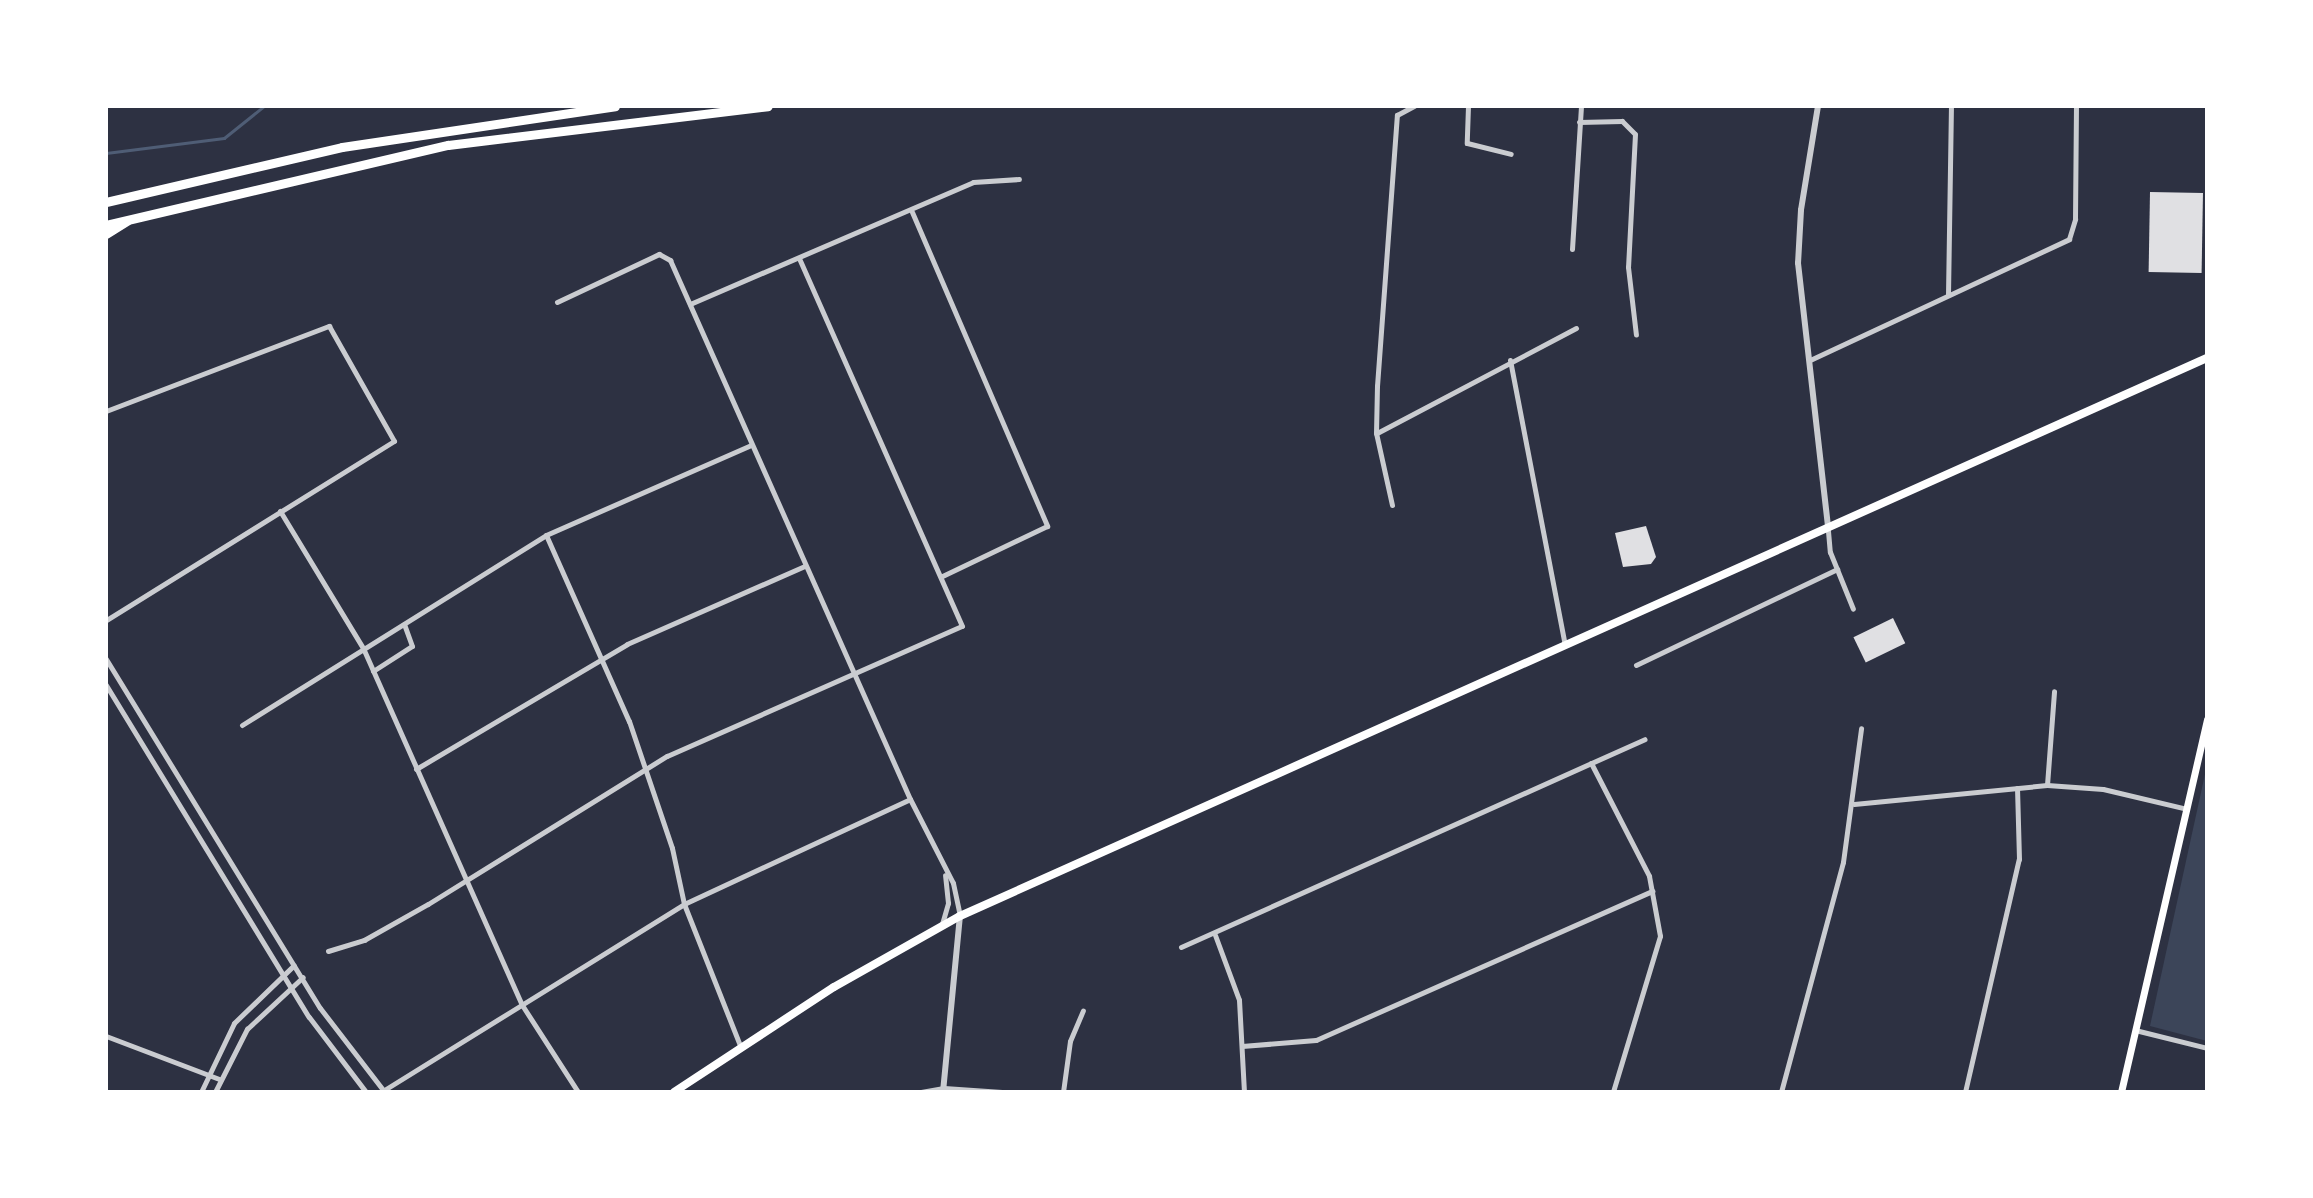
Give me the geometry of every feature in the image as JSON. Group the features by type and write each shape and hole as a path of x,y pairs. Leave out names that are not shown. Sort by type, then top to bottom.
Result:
{"highway":[{"path":"106,202 342,147 615,106"},
{"path":"106,225 448,145 768,106"},
{"path":"106,234 133,217"}],"main road":[{"path":"674,1092 834,987 960,916 1828,531 2207,358"},
{"path":"2121,1092 2207,719"}],"street":[{"path":"1392,505 1376,433 1397,115 1414,106"},
{"path":"1468,106 1467,143 1511,154"},
{"path":"1572,249 1581,106"},
{"path":"1818,106 1801,210 1798,263 1828,531 1837,569 1853,609"},
{"path":"1948,295 1951,106"},
{"path":"1810,360 2063,245 2075,219 2076,106"},
{"path":"1579,122 1622,121 1635,134 1628,267 1636,335"},
{"path":"690,304 912,212 973,182 1019,179"},
{"path":"912,212 1047,526 942,576"},
{"path":"557,302 659,254 670,260 853,673 959,900 944,1090"},
{"path":"328,951 364,940 647,768 962,626 799,259"},
{"path":"106,411 329,326 394,441 106,620"},
{"path":"1376,433 1576,328"},
{"path":"1510,360 1565,648"},
{"path":"242,725 546,535 751,445"},
{"path":"280,511 363,648 522,1005 578,1092"},
{"path":"546,535 647,768 684,904 741,1049"},
{"path":"416,769 599,658 805,566"},
{"path":"1636,665 1837,569"},
{"path":"373,671 412,646 404,624"},
{"path":"106,659 320,1008 383,1091 684,904 910,799"},
{"path":"106,685 258,934 366,1092"},
{"path":"2047,785 2054,691"},
{"path":"1781,1092 1854,804 1861,728"},
{"path":"1181,947 1215,935 1645,739"},
{"path":"1591,763 1653,891 1660,936 1613,1092"},
{"path":"1854,804 2047,785 2103,789 2188,809"},
{"path":"1965,1092 2019,859 2017,788"},
{"path":"210,856 223,851"},
{"path":"941,927 948,903 945,874"},
{"path":"1242,1046 1316,1040 1653,891"},
{"path":"258,934 269,927"},
{"path":"1215,935 1239,1000 1244,1092"},
{"path":"201,1092 206,1076 237,1019 294,965"},
{"path":"215,1092 247,1029 291,984 303,977"},
{"path":"1063,1092 1070,1041 1083,1011"},
{"path":"237,1019 247,1029"},
{"path":"2135,1030 2207,1048"},
{"path":"106,1036 219,1079"},
{"path":"921,1092 1002,1092"}],"shaded area":[{"path":"2207,765 2207,1041 2150,1026"}],"building":[{"path":"2150,192 2203,193 2202,273 2149,272"},
{"path":"1646,526 1656,557 1651,564 1623,567 1615,533"},
{"path":"1893,618 1905,643 1866,662 1853,637"}],"waterway":[{"path":"106,153 224,138 264,106"}]}
